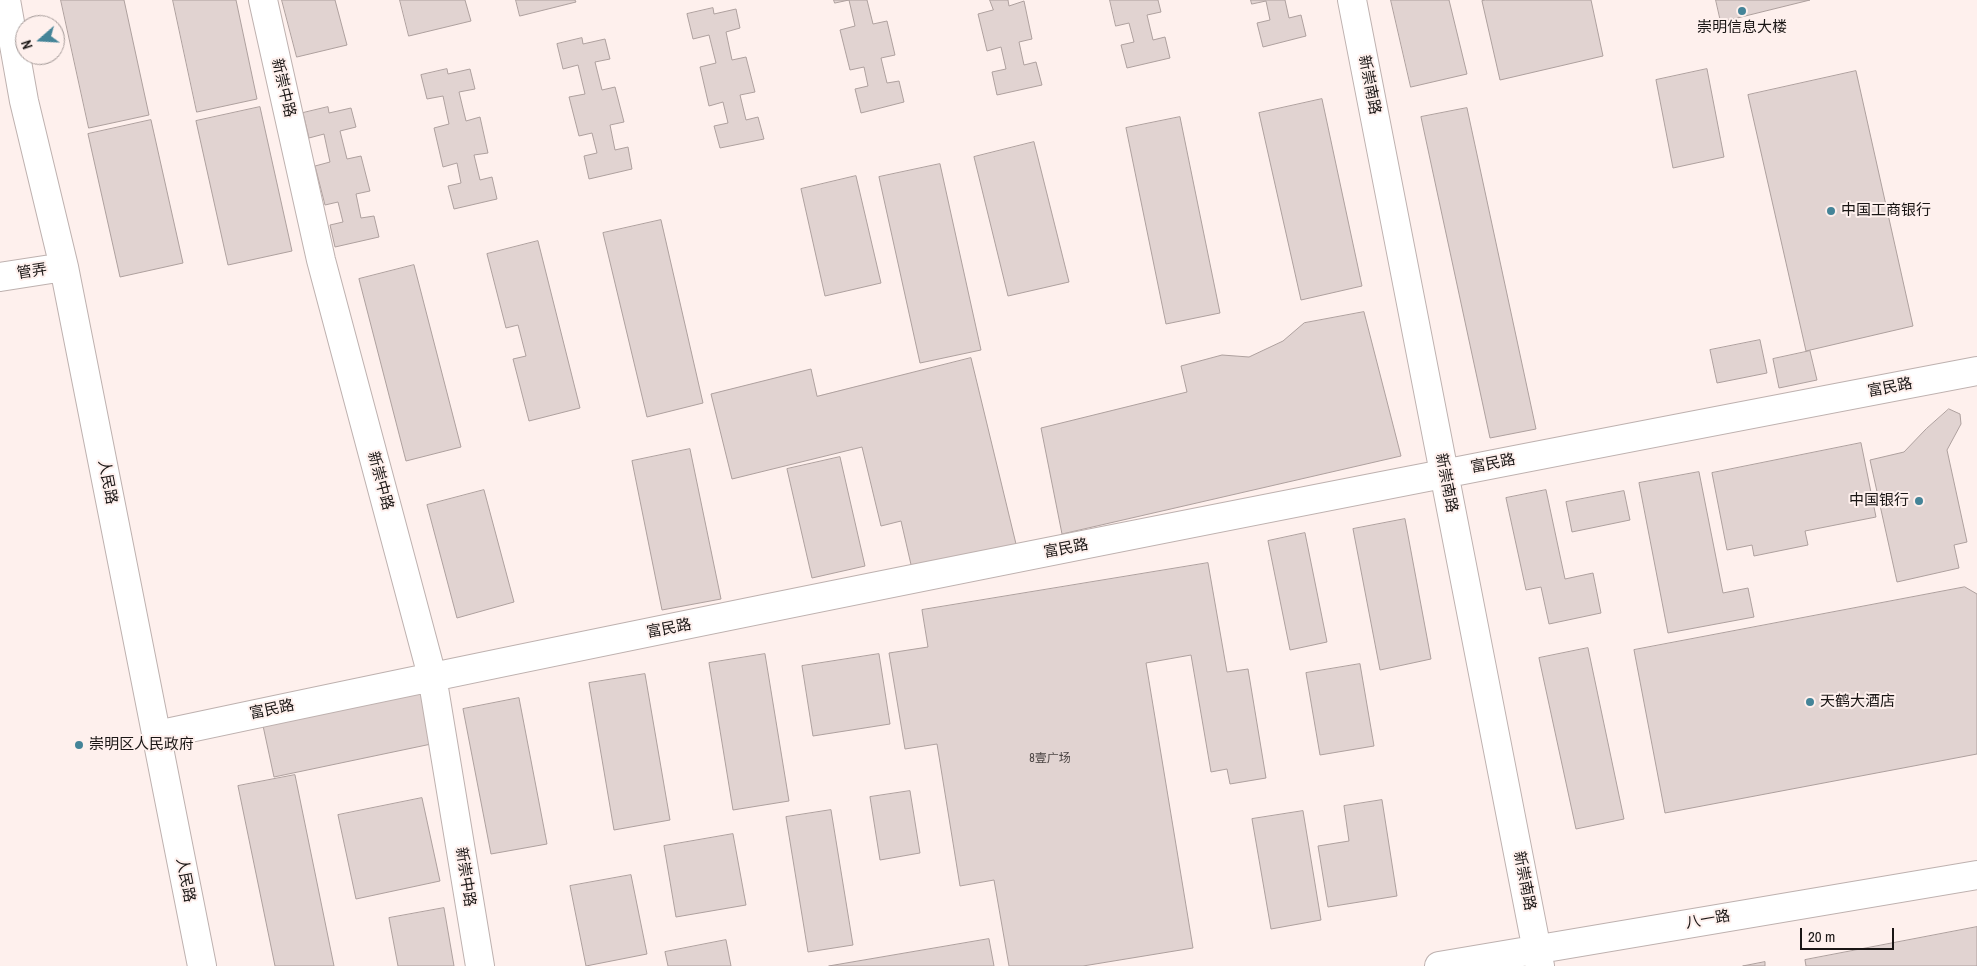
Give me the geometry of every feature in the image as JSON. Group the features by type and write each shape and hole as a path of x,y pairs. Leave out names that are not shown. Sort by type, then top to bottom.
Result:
{"street":[{"name":"人民路","path":"6,0 24,101 64,268 202,966"},
{"name":"新崇中路","path":"264,0 321,260 432,676 480,966"},
{"name":"新崇南路","path":"1352,0 1539,958"},
{"name":"管弄","path":"0,277 64,268"},
{"name":"富民路","path":"157,735 432,676 1444,473 1977,371"},
{"name":"八一路","path":"1439,966 1539,958 1977,875"}],"building":[{"path":"61,0 124,0 149,115 89,128"},
{"path":"173,0 236,0 257,99 197,112"},
{"path":"282,0 335,0 347,45 297,57"},
{"path":"400,0 465,0 471,21 409,36"},
{"path":"516,0 575,0 576,2 520,16"},
{"path":"834,0 849,0 835,3"},
{"path":"849,0 867,0 873,24 887,21 895,55 881,58 887,83 899,81 904,102 861,113 855,89 868,86 864,67 850,70 840,30 855,26"},
{"path":"990,0 1008,0 1009,6 1024,1 1032,39 1019,42 1024,65 1036,62 1042,85 997,95 992,72 1006,69 1001,47 987,51 978,14 993,10"},
{"path":"1110,0 1158,0 1161,12 1147,15 1153,40 1165,37 1170,58 1127,68 1121,45 1134,42 1129,23 1116,26"},
{"path":"1251,0 1285,0 1289,18 1301,15 1306,36 1263,47 1257,23 1270,20 1266,1 1252,4"},
{"path":"1391,0 1449,0 1467,74 1411,87"},
{"path":"1591,0 1603,56 1500,80 1482,1"},
{"name":"崇明信息大楼","path":"1716,0 1810,0 1721,22"},
{"path":"713,8 714,14 736,9 740,28 726,32 732,60 746,57 755,92 740,95 746,120 758,117 764,139 720,148 714,126 728,123 723,102 709,106 700,67 716,63 709,35 693,39 687,14"},
{"path":"582,38 583,44 605,39 610,59 595,62 602,90 615,87 624,122 610,125 615,150 628,147 632,169 589,179 584,156 597,153 592,133 579,136 569,97 585,94 578,65 563,69 557,44"},
{"path":"447,69 448,74 470,69 475,89 459,92 466,121 480,117 488,153 474,155 480,180 492,177 497,199 454,209 448,186 461,183 457,163 443,167 434,128 449,124 443,96 427,99 421,75"},
{"path":"1707,69 1724,157 1673,168 1656,80"},
{"name":"中国工商银行","path":"1856,71 1913,326 1806,351 1748,95"},
{"path":"1322,99 1362,286 1301,300 1259,113"},
{"path":"260,107 292,251 228,265 196,121"},
{"path":"328,107 329,113 351,108 356,127 340,131 347,159 361,156 370,191 356,194 361,218 374,216 379,237 335,247 330,225 343,222 338,202 325,205 315,166 330,162 324,134 309,138 303,113"},
{"path":"1467,108 1536,429 1490,438 1421,117"},
{"path":"1180,117 1220,313 1166,324 1126,128"},
{"path":"151,120 183,263 120,277 88,134"},
{"path":"1034,142 1069,282 1008,296 974,157"},
{"path":"940,164 981,350 920,363 879,177"},
{"path":"856,176 881,283 825,296 801,189"},
{"path":"661,220 703,403 647,417 603,233"},
{"path":"538,241 580,408 529,421 513,359 526,356 518,325 506,328 487,254"},
{"path":"414,265 461,447 406,461 359,279"},
{"path":"1364,312 1401,456 1062,534 1041,428 1187,392 1181,366 1222,355 1249,357 1283,341 1304,323"},
{"path":"1760,340 1767,373 1717,383 1710,350"},
{"path":"1810,351 1817,380 1779,388 1773,359"},
{"path":"971,358 1016,544 912,569 901,521 881,526 862,447 732,479 711,394 811,369 817,396"},
{"name":"中国银行","path":"1949,409 1960,414 1961,424 1947,450 1967,542 1954,545 1959,568 1897,582 1870,460 1904,452"},
{"path":"1861,443 1876,517 1805,531 1808,545 1754,556 1752,545 1727,550 1712,473"},
{"path":"690,449 721,599 662,610 632,461"},
{"path":"840,457 865,566 812,578 787,469"},
{"path":"1699,472 1723,593 1748,588 1754,617 1668,633 1639,483"},
{"path":"484,490 514,602 457,618 427,505"},
{"path":"1546,490 1565,579 1593,573 1601,613 1549,624 1541,587 1526,590 1506,498"},
{"path":"1624,491 1630,520 1572,532 1566,502"},
{"path":"1405,519 1431,659 1380,670 1353,529"},
{"path":"1305,533 1327,642 1290,650 1268,541"},
{"path":"1208,563 1227,672 1248,669 1266,778 1230,784 1227,769 1211,772 1191,655 1146,663 1193,948 1083,966 1009,966 994,880 960,886 937,744 905,749 889,653 928,647 922,610"},
{"name":"天鹤大酒店","path":"1965,587 1977,594 1977,754 1665,813 1634,650"},
{"path":"1588,648 1624,819 1576,829 1539,658"},
{"path":"765,654 789,801 733,810 709,663"},
{"path":"879,654 890,724 813,736 802,666"},
{"path":"1360,664 1374,746 1320,755 1306,673"},
{"path":"645,674 670,820 614,830 589,683"},
{"path":"424,688 436,743 274,777 262,721"},
{"path":"519,698 547,844 491,854 463,709"},
{"path":"295,775 334,966 275,966 238,786"},
{"path":"910,791 920,853 880,860 870,797"},
{"path":"422,798 440,881 356,899 338,815"},
{"path":"1382,800 1397,896 1328,907 1318,846 1349,841 1344,806"},
{"path":"831,810 853,945 808,952 786,817"},
{"path":"1303,811 1321,920 1271,929 1252,819"},
{"path":"733,834 746,905 676,917 664,846"},
{"path":"631,875 647,954 586,966 570,886"},
{"path":"444,908 454,966 398,966 389,918"},
{"path":"1977,927 1977,966 1806,966 1805,960"},
{"path":"989,939 994,966 829,966"},
{"path":"726,940 731,966 668,966 665,952"},
{"path":"1765,962 1765,966 1743,966"}],"place":[{"name":"崇明信息大楼","path":"1742,11"},
{"name":"中国工商银行","path":"1831,211"},
{"name":"中国银行","path":"1919,501"},
{"name":"天鹤大酒店","path":"1810,702"},
{"name":"崇明区人民政府","path":"79,745"}]}
